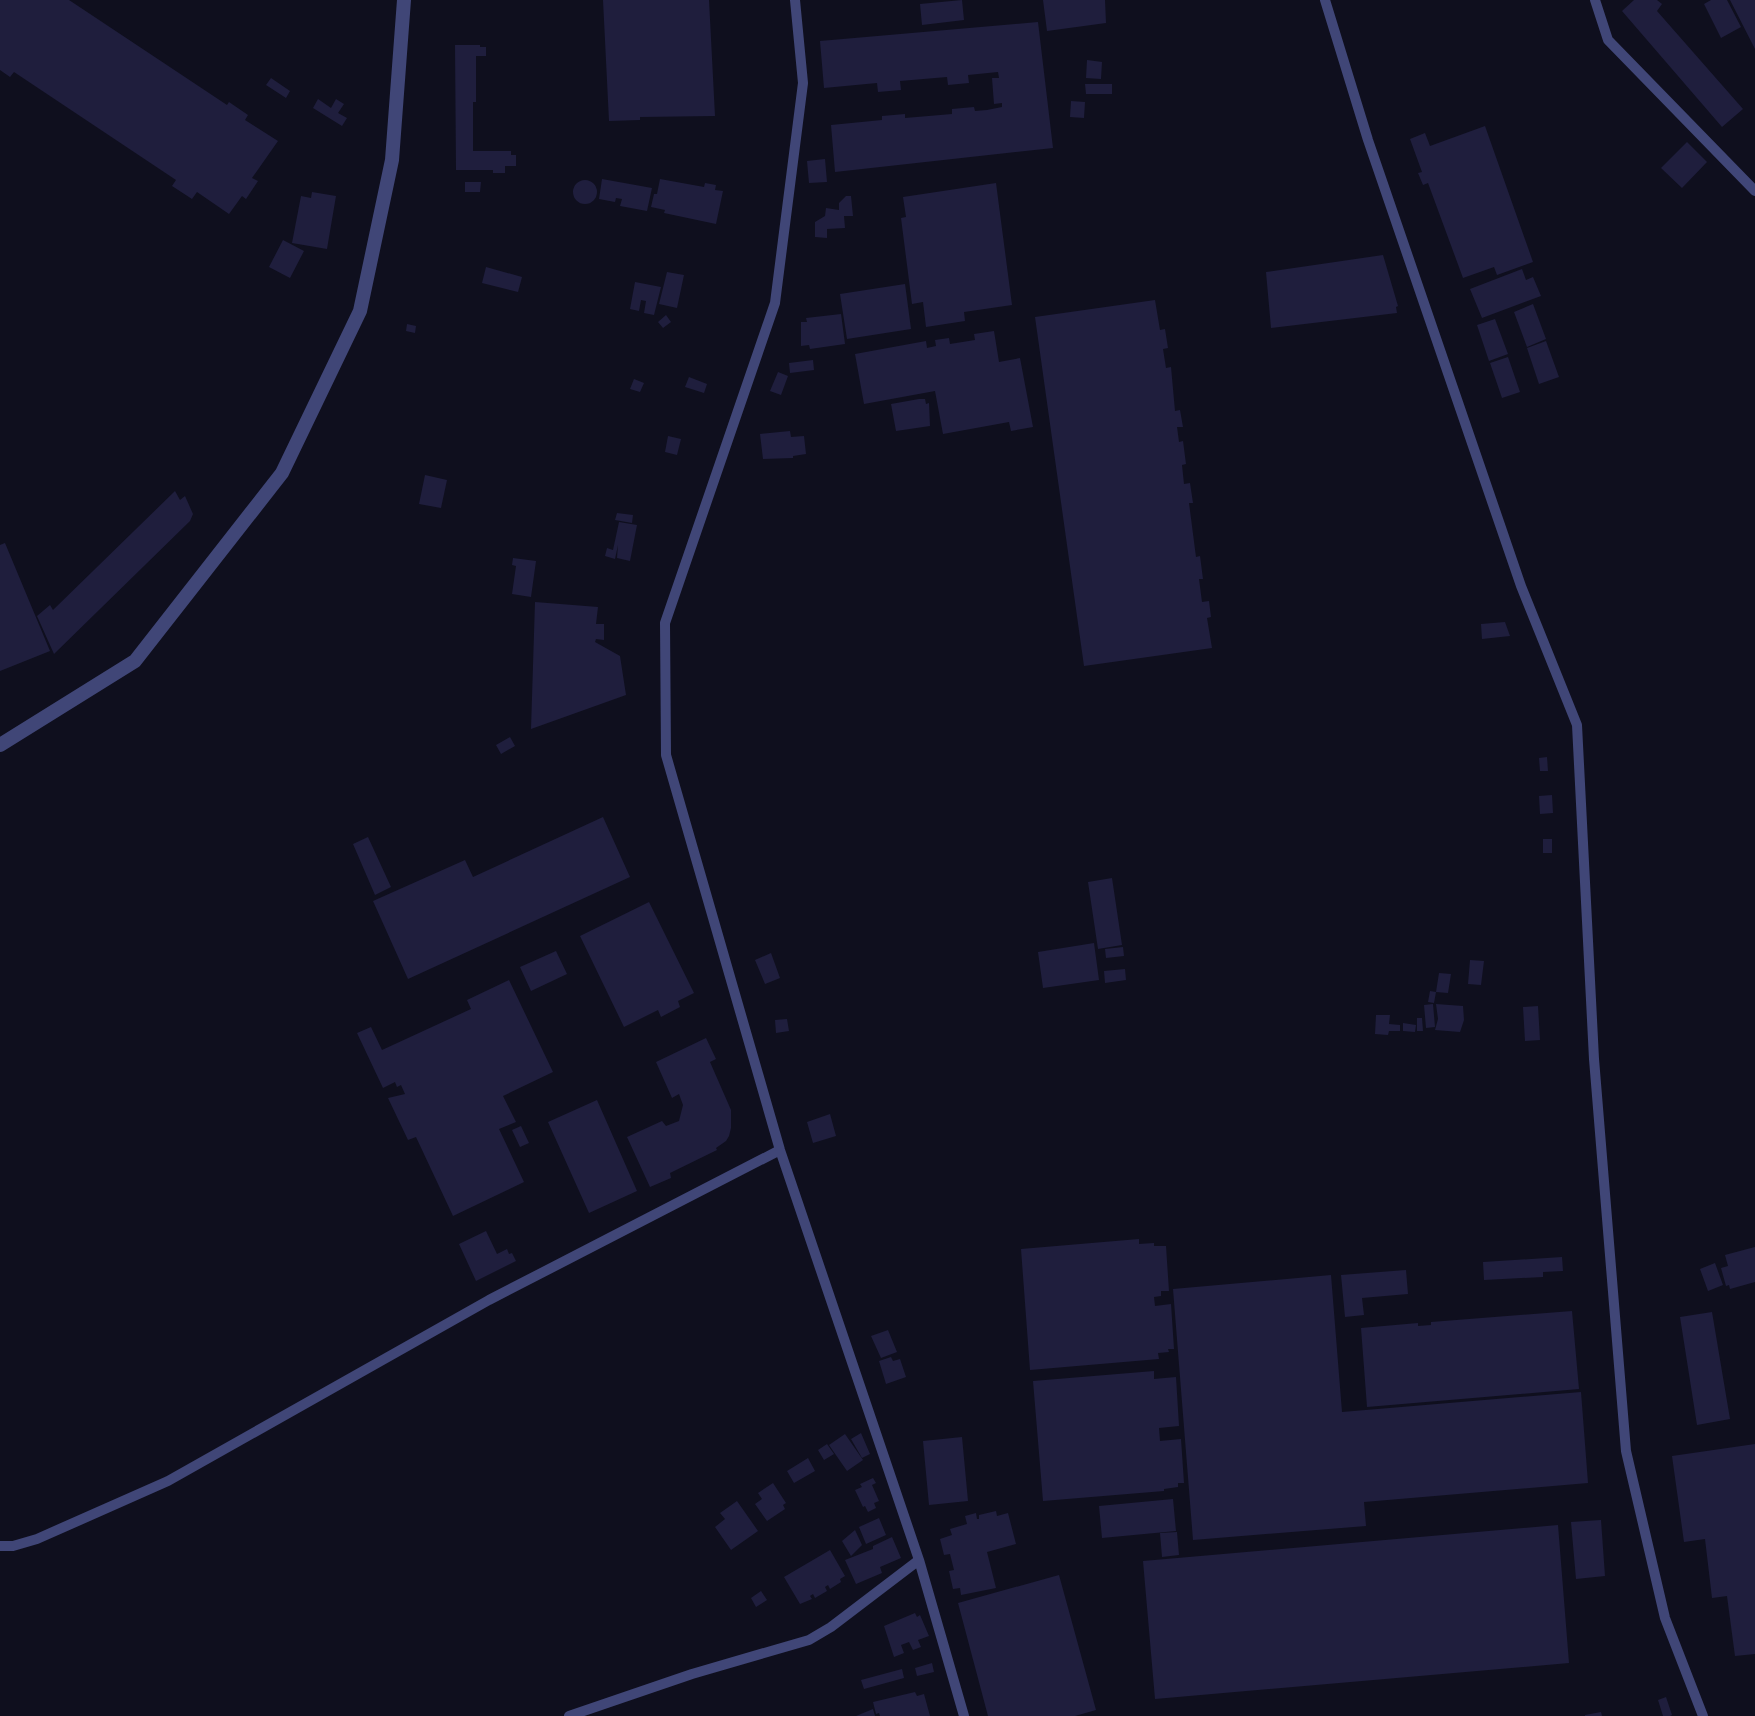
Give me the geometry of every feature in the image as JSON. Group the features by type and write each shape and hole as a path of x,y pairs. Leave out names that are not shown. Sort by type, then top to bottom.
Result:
{"street":[{"path":"0,745 135,661 282,473 360,312 391,160 404,0"}],"lane":[{"path":"795,0 803,83 775,303 665,623 666,755 780,1150 919,1560 964,1716"},
{"path":"1325,0 1368,140 1521,586 1577,725 1594,1059 1626,1451 1665,1618 1703,1716"},
{"path":"1595,0 1608,40 1755,191"},
{"path":"0,1546 13,1546 37,1539 168,1481 489,1300 780,1150"},
{"path":"569,1716 692,1674 809,1640 831,1627 919,1560"}],"building":[{"path":"0,0 69,0 227,105 229,102 248,115 245,120 278,141 252,178 258,181 246,199 242,196 229,214 197,192 192,199 172,186 176,180 14,72 10,77 0,70"},
{"path":"603,0 709,0 715,116 640,117 640,120 609,121"},
{"path":"962,0 964,20 922,25 920,4"},
{"path":"1043,0 1105,0 1106,23 1047,31"},
{"path":"1634,0 1657,0 1662,4 1657,11 1743,109 1722,127 1622,11"},
{"path":"1711,0 1727,0 1741,27 1721,38 1704,4"},
{"path":"1730,0 1755,0 1755,49"},
{"path":"1038,22 1053,148 835,172 831,125 882,120 882,116 905,114 905,118 952,114 952,109 974,107 975,111 987,110 1002,107 1002,103 994,104 992,78 999,78 998,72 968,75 969,83 948,85 947,77 900,81 901,90 878,92 877,83 824,88 820,41"},
{"path":"455,45 486,47 486,56 476,56 473,151 511,151 511,155 516,155 516,166 505,166 505,173 493,173 493,170 456,170"},
{"path":"1087,60 1102,62 1101,79 1086,78"},
{"path":"271,78 290,91 286,98 266,85"},
{"path":"1085,84 1112,84 1112,94 1086,94"},
{"path":"318,99 331,108 336,99 344,104 338,113 347,118 342,126 313,108"},
{"path":"1071,101 1085,102 1084,118 1070,117"},
{"path":"1485,126 1533,262 1497,275 1494,267 1463,278 1428,183 1423,185 1418,173 1422,172 1410,139 1425,133 1430,146"},
{"path":"1687,142 1707,162 1682,188 1661,168"},
{"path":"825,159 827,182 809,183 807,161"},
{"path":"602,179 652,188 647,211 620,206 622,199 616,198 615,202 599,199"},
{"path":"660,179 704,187 705,183 716,185 715,190 723,191 716,224 664,213 665,210 651,207"},
{"path":"585,180 596,187 597,192 590,203 585,204 574,197 573,192 580,181"},
{"path":"465,182 481,182 480,192 465,192"},
{"path":"996,183 1012,305 964,312 965,321 926,327 923,302 912,304 901,218 906,217 903,197"},
{"path":"312,192 336,196 327,249 292,243 301,196 311,198"},
{"path":"846,196 851,196 853,216 844,216 845,228 827,229 827,238 815,237 815,222 825,216 826,208 839,210 839,203"},
{"path":"283,240 304,251 290,278 269,267"},
{"path":"1383,255 1398,306 1397,313 1271,328 1266,272"},
{"path":"486,267 522,277 518,292 482,283"},
{"path":"1522,269 1526,280 1533,277 1541,296 1482,318 1470,289"},
{"path":"667,272 684,275 677,308 659,304"},
{"path":"635,282 661,287 654,315 644,313 646,301 641,300 639,311 630,309"},
{"path":"905,284 911,329 847,339 840,294"},
{"path":"1155,300 1160,330 1165,329 1168,348 1163,349 1166,368 1171,367 1175,411 1180,410 1183,427 1177,427 1179,442 1183,441 1186,464 1182,465 1184,484 1190,483 1193,503 1189,503 1196,557 1200,556 1203,579 1199,579 1202,602 1209,601 1211,617 1207,618 1212,648 1084,666 1035,317"},
{"path":"1533,304 1546,339 1527,347 1514,312"},
{"path":"841,314 845,344 810,349 809,345 801,346 801,322 807,322 806,318"},
{"path":"666,315 671,322 663,328 658,322"},
{"path":"1495,319 1508,354 1489,361 1477,325"},
{"path":"407,324 416,326 415,333 406,331"},
{"path":"994,331 999,362 1020,358 1033,427 1011,431 1009,422 943,434 935,391 864,404 855,354 926,341 927,348 936,346 935,340 949,338 950,344 975,340 974,334"},
{"path":"1546,341 1559,377 1539,384 1527,348"},
{"path":"1508,357 1520,392 1502,398 1490,363"},
{"path":"813,360 814,370 790,373 789,363"},
{"path":"778,372 788,376 781,395 770,391"},
{"path":"689,377 707,384 704,393 685,387"},
{"path":"634,379 644,383 640,392 630,389"},
{"path":"925,399 926,404 929,403 930,426 896,431 891,404"},
{"path":"790,431 791,437 804,436 806,454 793,458 763,459 760,434"},
{"path":"668,436 681,439 677,455 665,452"},
{"path":"425,475 447,480 441,508 419,504"},
{"path":"175,491 180,500 185,496 193,514 190,521 54,654 37,616 50,605 53,610"},
{"path":"617,513 633,515 632,523 615,520"},
{"path":"619,522 637,525 630,561 617,558 618,545 615,559 605,556 607,548 613,550"},
{"path":"5,543 50,651 0,671 0,545"},
{"path":"513,558 536,561 531,597 512,594 516,566 512,565"},
{"path":"535,602 598,607 596,624 604,624 604,640 596,639 595,642 620,656 626,695 531,729"},
{"path":"1505,622 1510,636 1482,639 1481,624"},
{"path":"510,737 515,746 501,754 496,745"},
{"path":"1547,757 1548,771 1540,771 1539,758"},
{"path":"1552,795 1553,813 1540,814 1539,796"},
{"path":"603,817 630,877 408,979 373,901 465,860 473,877"},
{"path":"368,837 391,887 375,895 353,844"},
{"path":"1543,839 1552,839 1552,853 1543,853"},
{"path":"1112,878 1122,945 1098,949 1088,882"},
{"path":"649,902 694,993 678,1001 680,1007 661,1017 658,1010 624,1027 580,936"},
{"path":"1094,943 1099,980 1043,988 1038,952"},
{"path":"1123,947 1124,956 1106,958 1105,949"},
{"path":"556,951 567,974 531,991 520,967"},
{"path":"771,953 780,978 765,984 755,960"},
{"path":"1470,960 1484,961 1481,985 1468,984"},
{"path":"1125,969 1126,980 1105,983 1104,971"},
{"path":"1439,973 1451,974 1448,993 1436,992"},
{"path":"509,980 553,1072 503,1096 516,1122 499,1129 524,1182 453,1216 416,1137 408,1140 388,1098 405,1094 401,1085 397,1087 395,1082 383,1088 357,1033 371,1027 382,1050 471,1009 467,1000"},
{"path":"1430,991 1436,992 1434,1003 1428,1002"},
{"path":"1433,1004 1435,1027 1426,1028 1424,1005"},
{"path":"1436,1004 1463,1006 1464,1020 1460,1032 1435,1030 1438,1019"},
{"path":"1538,1006 1540,1040 1525,1041 1523,1007"},
{"path":"1376,1015 1390,1015 1389,1024 1400,1025 1400,1031 1389,1031 1388,1035 1375,1034"},
{"path":"1417,1018 1422,1018 1423,1031 1417,1031"},
{"path":"787,1019 789,1031 776,1033 775,1020"},
{"path":"1403,1023 1416,1025 1415,1032 1403,1031"},
{"path":"706,1038 716,1059 710,1062 731,1110 729,1136 717,1150 670,1173 671,1178 650,1187 627,1137 662,1121 666,1126 679,1121 683,1105 679,1094 672,1098 656,1062"},
{"path":"597,1100 637,1191 589,1213 548,1122"},
{"path":"830,1114 836,1136 813,1143 807,1122"},
{"path":"521,1126 529,1143 520,1147 512,1130"},
{"path":"486,1231 497,1254 507,1249 516,1261 476,1281 459,1244"},
{"path":"1139,1239 1139,1244 1154,1243 1154,1246 1166,1246 1169,1291 1161,1291 1161,1296 1154,1297 1155,1306 1171,1304 1174,1349 1158,1353 1159,1359 1030,1370 1021,1249"},
{"path":"1755,1247 1755,1282 1730,1289 1729,1285 1726,1286 1721,1268 1728,1266 1725,1255"},
{"path":"1562,1257 1563,1271 1543,1272 1543,1277 1484,1280 1483,1262"},
{"path":"1715,1263 1723,1285 1708,1291 1700,1269"},
{"path":"1406,1270 1408,1294 1362,1298 1364,1315 1345,1317 1341,1275"},
{"path":"1331,1275 1342,1412 1581,1392 1588,1483 1364,1502 1366,1526 1193,1540 1173,1289"},
{"path":"1572,1311 1579,1389 1367,1407 1361,1328 1418,1323 1418,1326 1431,1325 1431,1322"},
{"path":"1712,1312 1730,1419 1697,1425 1680,1317"},
{"path":"888,1330 897,1352 881,1358 871,1336"},
{"path":"891,1357 893,1361 900,1359 906,1377 886,1384 879,1361"},
{"path":"1154,1371 1154,1379 1176,1377 1179,1426 1159,1428 1160,1441 1181,1439 1184,1483 1178,1483 1178,1487 1164,1491 1043,1501 1033,1381"},
{"path":"861,1433 870,1454 862,1458 851,1439"},
{"path":"845,1434 863,1460 847,1471 829,1445"},
{"path":"962,1437 968,1501 929,1505 923,1441"},
{"path":"827,1444 834,1454 824,1460 818,1450"},
{"path":"1755,1444 1755,1654 1735,1656 1727,1596 1712,1598 1705,1539 1684,1542 1672,1456"},
{"path":"808,1458 815,1471 794,1483 787,1471"},
{"path":"873,1478 876,1483 872,1485 879,1501 874,1503 876,1508 868,1512 855,1490 862,1487 860,1484"},
{"path":"773,1483 786,1503 783,1505 785,1509 767,1521 755,1504 762,1499 758,1493"},
{"path":"1173,1499 1176,1531 1102,1538 1099,1506"},
{"path":"737,1501 758,1531 731,1550 715,1527 725,1519 720,1513"},
{"path":"996,1511 997,1516 1008,1513 1016,1544 987,1552 996,1588 961,1595 960,1588 953,1589 949,1571 954,1570 950,1554 944,1555 940,1539 952,1535 950,1529 967,1524 965,1516 976,1513 979,1519 979,1515"},
{"path":"879,1518 886,1535 866,1544 859,1527"},
{"path":"1601,1520 1605,1576 1576,1579 1571,1522"},
{"path":"1558,1525 1569,1663 1155,1699 1143,1561"},
{"path":"855,1530 862,1545 851,1556 842,1541"},
{"path":"1177,1532 1179,1555 1162,1557 1160,1533"},
{"path":"892,1537 901,1558 880,1567 882,1573 856,1584 845,1560 873,1549 873,1546"},
{"path":"830,1550 845,1576 830,1589 828,1585 825,1587 827,1591 815,1598 813,1594 810,1596 812,1599 800,1604 784,1577"},
{"path":"1059,1575 1096,1710 1075,1716 988,1716 958,1603"},
{"path":"761,1591 767,1600 756,1607 751,1598"},
{"path":"915,1613 917,1617 920,1615 929,1636 918,1640 921,1647 913,1650 909,1642 901,1645 904,1653 894,1657 884,1626"},
{"path":"932,1663 934,1672 917,1676 915,1668"},
{"path":"902,1669 904,1678 864,1689 861,1680"},
{"path":"915,1692 917,1696 924,1694 930,1716 876,1714 873,1702"},
{"path":"1666,1697 1672,1715 1670,1716 1663,1716 1658,1700"},
{"path":"873,1709 875,1716 856,1716"},
{"path":"1601,1712 1602,1716 1585,1716 1585,1715"}]}
